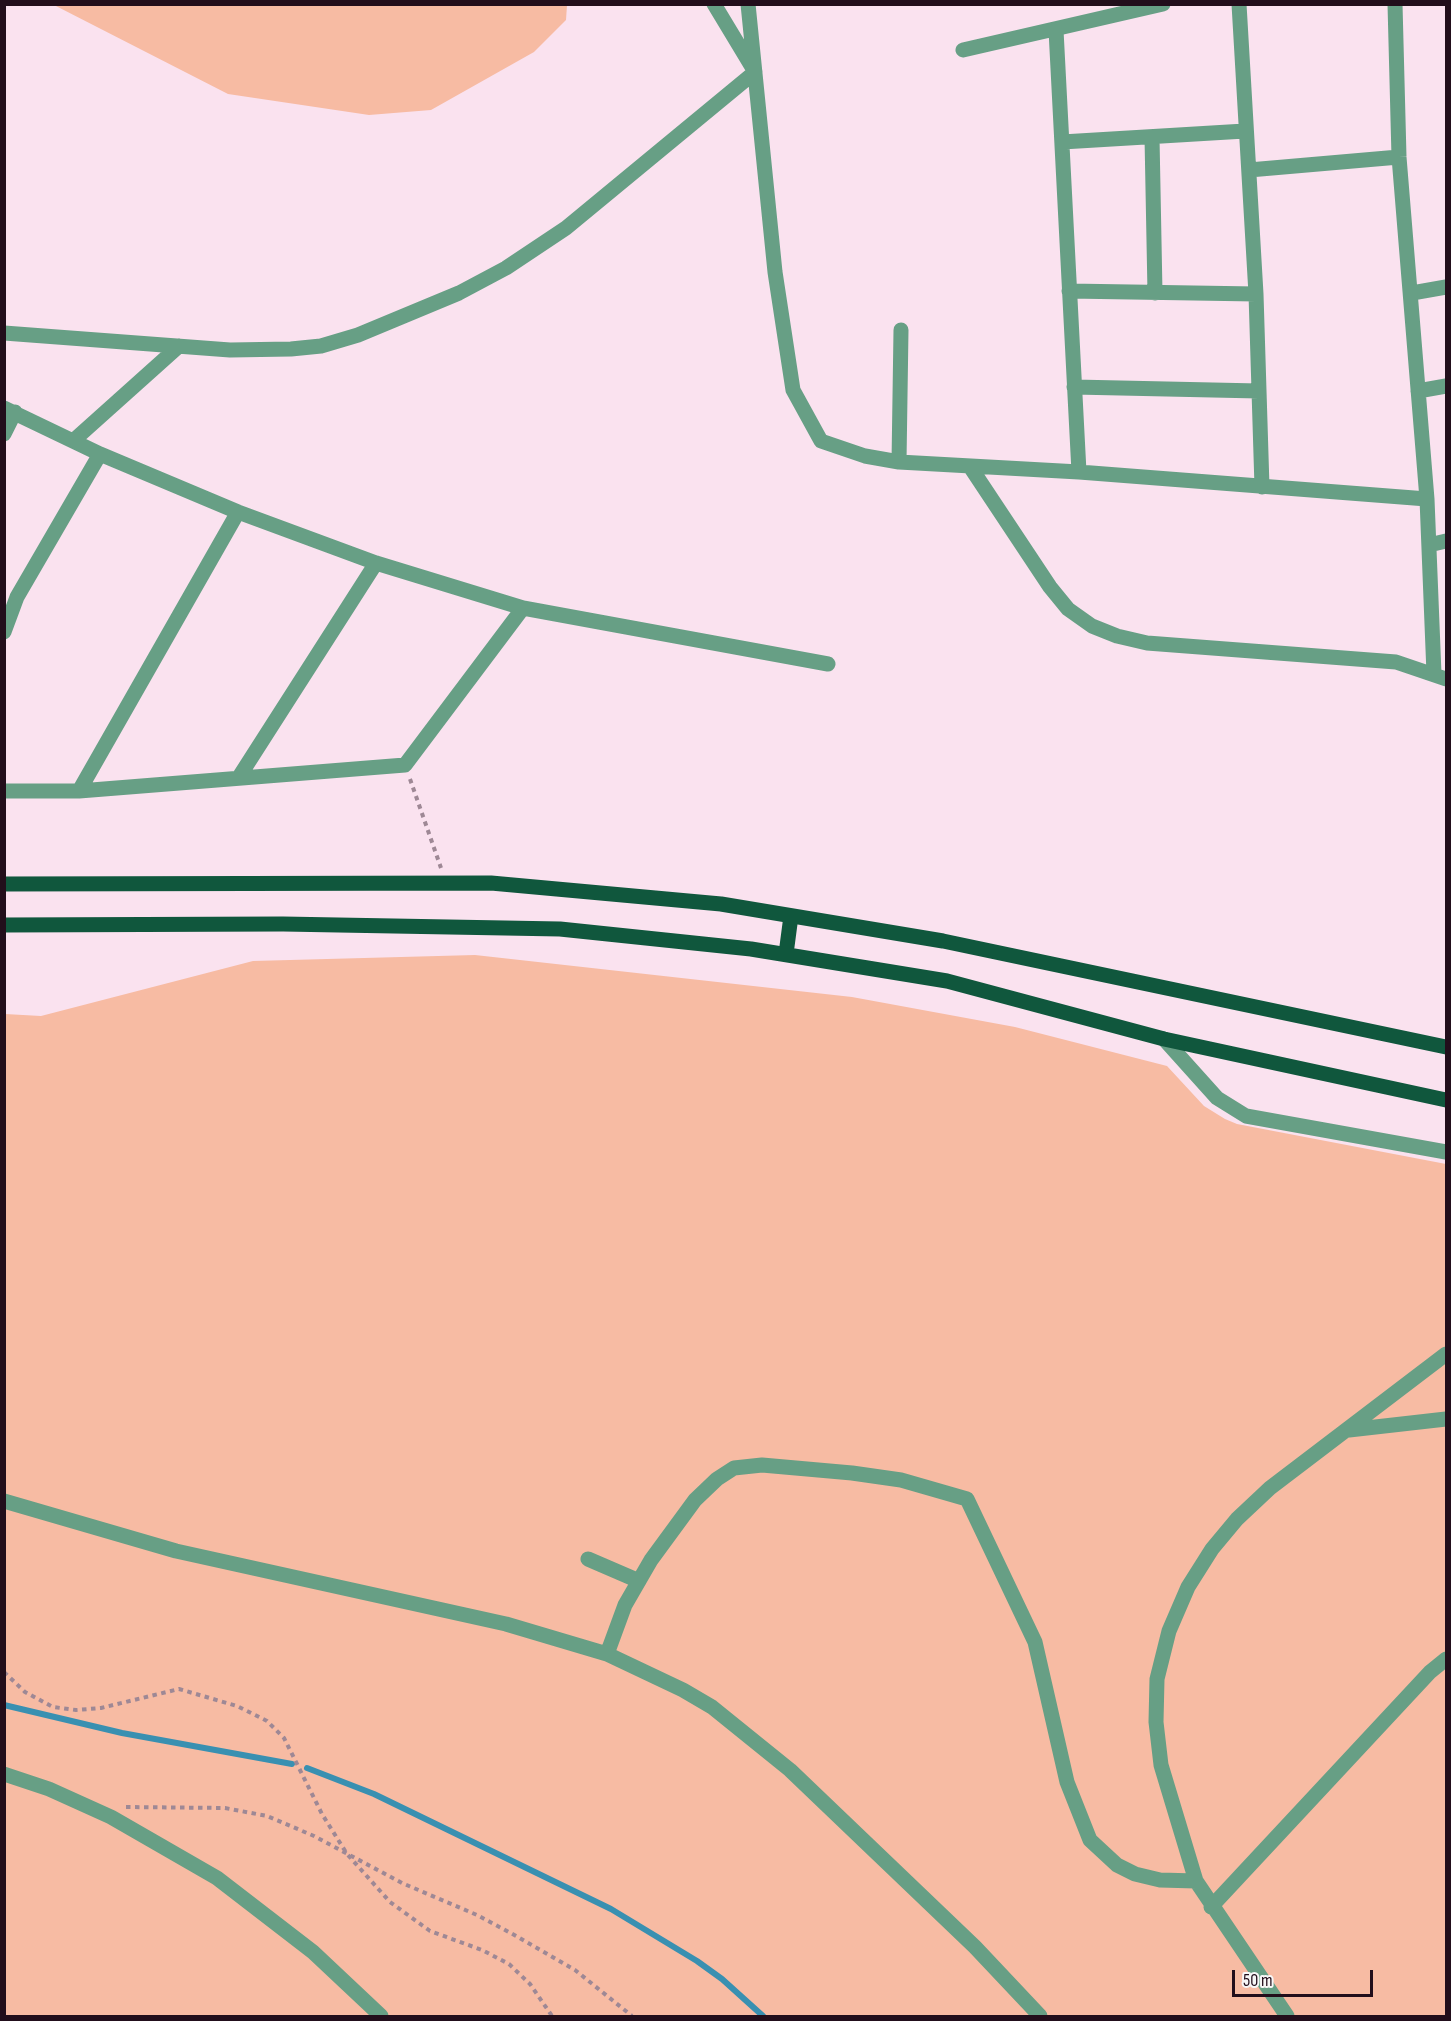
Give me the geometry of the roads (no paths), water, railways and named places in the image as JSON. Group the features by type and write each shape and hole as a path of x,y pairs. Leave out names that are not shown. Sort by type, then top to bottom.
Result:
{"main road":[{"path":"4,884 491,883 721,904 943,941 1446,1047"},
{"path":"786,954 791,916"},
{"path":"4,925 283,924 560,929 786,954 946,981 1164,1039 1446,1100"}],"street":[{"path":"714,4 755,72"},
{"path":"748,4 775,272 793,390 821,441 865,456 898,462 971,468 1079,472 1427,499"},
{"path":"963,50 1162,4"},
{"path":"1239,4 1256,294 1262,487"},
{"path":"971,468 1050,587 1068,609 1092,626 1117,636 1147,643 1396,662 1440,676 1412,293 1399,157 1395,4"},
{"path":"1056,30 1079,472"},
{"path":"4,333 240,350 321,346 397,321 459,293 506,268 566,228 755,72"},
{"path":"1062,142 1245,131"},
{"path":"1152,137 1155,293"},
{"path":"1249,170 1399,157"},
{"path":"1412,293 1446,287"},
{"path":"1070,291 1256,294"},
{"path":"898,462 901,330"},
{"path":"73,441 179,346"},
{"path":"1418,391 1446,386"},
{"path":"1074,387 1259,391"},
{"path":"4,434 10,410 100,454 238,512 376,563 523,608 828,664"},
{"path":"4,632 11,595 100,454"},
{"path":"79,791 238,512"},
{"path":"1429,545 1446,541"},
{"path":"239,777 376,563"},
{"path":"4,791 79,791 405,765 523,608"},
{"path":"1164,1039 1217,1098 1246,1116 1446,1152"},
{"path":"1287,2016 1211,1907 1196,1881 1161,1764 1156,1722 1157,1679 1169,1631 1188,1587 1212,1549 1237,1519 1270,1488 1446,1354"},
{"path":"1349,1430 1446,1419"},
{"path":"607,1654 615,1627 651,1560 695,1500 717,1479 734,1468 762,1465 852,1473 900,1480 966,1499 1035,1642 1067,1782 1090,1840 1117,1865 1135,1874 1160,1880 1196,1881"},
{"path":"4,1501 100,1531 176,1551 506,1624 607,1654 683,1689 760,1745 975,1947 1040,2016"},
{"path":"588,1559 639,1581"},
{"path":"1211,1907 1430,1672 1446,1659"},
{"path":"4,1774 49,1789 111,1817 217,1878 313,1952 381,2016"}],"waterway":[{"path":"4,1705 122,1733 292,1764"},
{"path":"307,1768 374,1794 611,1909 697,1961 722,1979 763,2016"}]}
